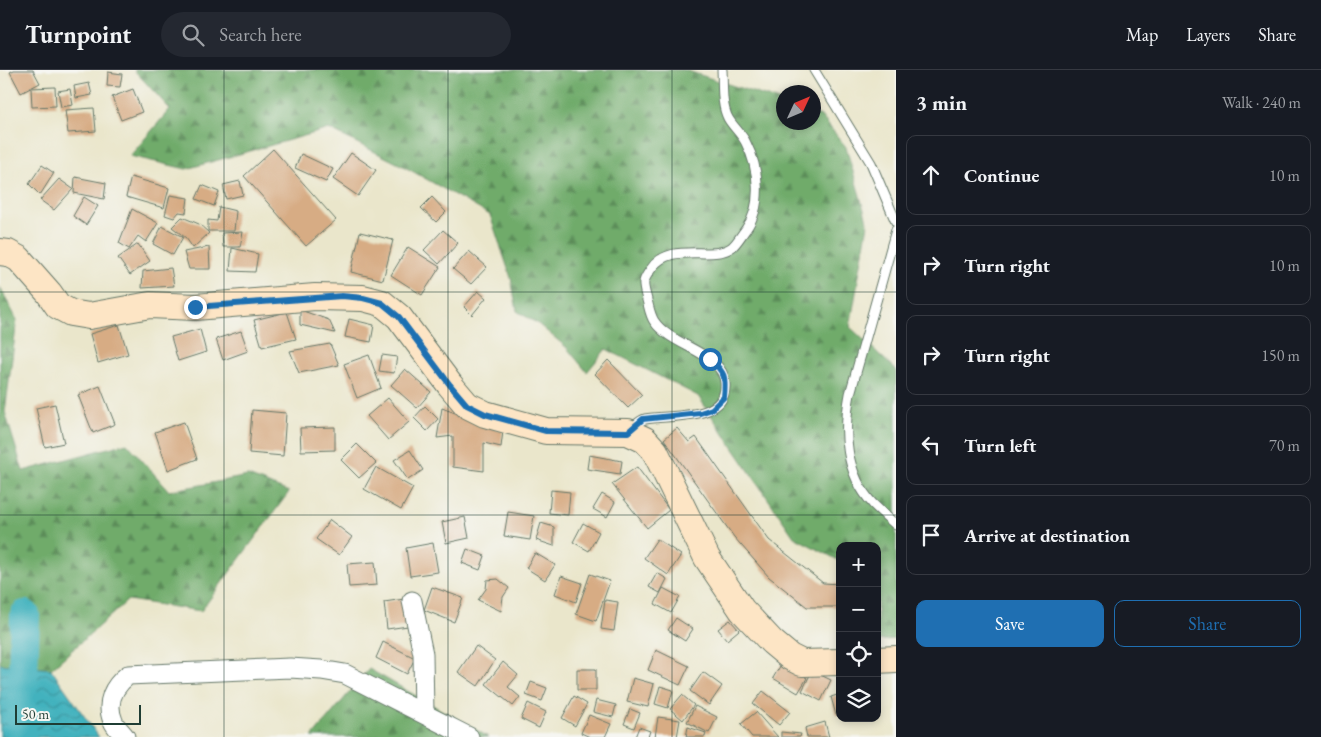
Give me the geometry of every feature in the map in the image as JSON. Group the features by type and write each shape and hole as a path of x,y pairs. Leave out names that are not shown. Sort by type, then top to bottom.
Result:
{"main road":[{"path":"0,252 8,253 19,259 58,306 71,313 89,316 150,306 215,306 315,297 363,298 382,303 399,317 467,405 485,414 546,431 628,432 645,440 655,451 707,558 742,610 766,636 790,657 802,662 836,662"},
{"path":"881,660 896,659"}],"street":[{"path":"412,601 424,654 424,714"},
{"path":"125,737 113,721 111,707 112,692 119,682 128,675 290,668 345,674 470,737"}],"lane":[{"path":"628,432 643,419 700,413 712,409 724,397 723,371 710,359 675,341 655,323 650,314 643,284 646,275 655,262 672,254 722,251 732,247 748,227 755,213 758,191 754,160 746,142 728,119 724,101 722,70"},
{"path":"814,70 871,163 896,222"},
{"path":"896,230 850,394 846,415 848,457 858,481 872,503 896,525"}],"green space":[{"path":"134,70 685,70 776,100 776,130 821,130 821,116 846,147 868,224 850,327 896,370 896,639 881,641 881,542 836,542 836,559 794,537 698,396 606,349 587,372 566,347 538,324 517,311 511,278 490,215 403,166 329,129 186,169 130,156 170,109"},
{"path":"0,287 17,320 5,412 23,471 127,443 169,491 248,476 289,492 201,611 128,600 51,669 0,664"},
{"path":"369,669 478,731 488,737 312,737"}],"water":[{"path":"0,664 51,669 99,737 0,737"}],"building":[{"path":"14,70 33,70 40,83 21,93 10,72"},
{"path":"108,72 122,74 120,87 107,86"},
{"path":"89,83 92,95 76,98 74,86"},
{"path":"55,87 56,106 32,107 31,88"},
{"path":"70,89 73,105 61,107 58,91"},
{"path":"133,89 142,112 121,120 112,97"},
{"path":"94,108 96,131 68,133 65,110"},
{"path":"273,149 336,220 306,246 244,176"},
{"path":"351,153 376,170 358,196 333,179"},
{"path":"301,154 333,169 326,182 295,168"},
{"path":"42,165 54,173 40,195 29,184"},
{"path":"75,177 106,183 104,199 74,193"},
{"path":"131,177 169,188 164,208 126,197"},
{"path":"59,179 73,189 54,210 40,200"},
{"path":"240,181 243,195 226,199 223,185"},
{"path":"202,185 219,192 214,206 196,199"},
{"path":"170,195 188,198 186,213 179,212 174,218 165,215"},
{"path":"84,197 98,206 86,225 73,216"},
{"path":"432,197 446,212 436,222 421,208"},
{"path":"219,207 236,211 234,231 208,231 208,220 217,221"},
{"path":"132,209 158,223 146,242 138,236 129,249 119,243"},
{"path":"182,217 199,224 209,233 193,248 186,238 172,227"},
{"path":"162,226 183,237 173,255 153,244"},
{"path":"443,230 458,243 439,264 424,250"},
{"path":"243,232 240,247 223,247 222,233"},
{"path":"360,232 393,240 383,280 351,272"},
{"path":"138,244 150,261 130,275 118,258"},
{"path":"209,247 210,269 189,269 184,252"},
{"path":"408,247 440,267 422,295 391,275"},
{"path":"232,248 258,254 255,272 230,271"},
{"path":"469,251 487,267 471,284 453,269"},
{"path":"171,268 174,286 142,288 143,271"},
{"path":"478,291 486,298 472,315 464,307"},
{"path":"300,310 329,320 335,333 300,325"},
{"path":"287,312 296,339 262,347 254,320"},
{"path":"349,319 374,325 371,342 345,337"},
{"path":"119,325 128,354 98,363 90,334"},
{"path":"200,329 206,352 178,361 171,337"},
{"path":"241,331 248,351 223,360 216,339"},
{"path":"330,344 339,365 299,373 290,351"},
{"path":"369,355 381,388 357,398 344,364"},
{"path":"382,355 397,357 394,373 379,371"},
{"path":"608,360 642,395 628,408 595,374"},
{"path":"405,369 431,392 417,408 391,385"},
{"path":"100,386 115,424 93,433 78,395"},
{"path":"388,398 409,422 388,440 367,416"},
{"path":"55,404 64,443 45,447 36,408"},
{"path":"425,406 438,419 427,431 414,418"},
{"path":"442,408 503,431 501,447 484,443 484,471 453,467 453,436 437,438"},
{"path":"252,410 286,413 283,456 249,453"},
{"path":"184,422 197,459 168,470 155,432"},
{"path":"335,427 335,450 301,451 300,428"},
{"path":"677,428 689,442 696,437 769,540 823,583 836,584 836,607 807,607 769,577 734,537 664,439"},
{"path":"357,444 376,463 359,478 341,460"},
{"path":"410,450 423,470 408,480 394,460"},
{"path":"589,455 622,461 620,474 587,469"},
{"path":"376,467 413,488 401,510 364,489"},
{"path":"637,467 669,510 647,528 612,484"},
{"path":"551,490 570,492 568,515 549,513"},
{"path":"602,494 615,502 607,517 593,509"},
{"path":"508,512 534,516 530,540 504,536"},
{"path":"465,517 469,538 446,543 442,522"},
{"path":"330,520 352,537 339,555 316,539"},
{"path":"541,523 554,527 554,546 536,540"},
{"path":"583,523 599,532 589,551 573,542"},
{"path":"657,539 681,555 668,575 644,558"},
{"path":"433,543 438,572 410,576 406,548"},
{"path":"467,549 485,556 480,570 462,563"},
{"path":"535,553 555,565 545,580 526,568"},
{"path":"375,562 377,585 349,587 347,564"},
{"path":"657,573 667,579 660,593 649,587"},
{"path":"590,574 610,581 596,621 576,614"},
{"path":"561,576 582,583 576,602 555,594"},
{"path":"498,579 509,588 503,597 501,611 478,600 486,589 487,580"},
{"path":"432,587 463,598 454,622 424,610"},
{"path":"663,588 680,597 671,613 655,604"},
{"path":"411,598 415,625 387,629 384,602"},
{"path":"605,600 618,602 614,631 601,629"},
{"path":"676,618 693,629 685,641 668,630"},
{"path":"730,620 739,630 727,640 718,629"},
{"path":"383,642 415,658 407,674 376,658"},
{"path":"476,646 495,660 478,686 458,672"},
{"path":"656,650 689,666 680,685 648,670"},
{"path":"503,662 518,675 508,687 520,697 513,706 486,684"},
{"path":"782,663 807,678 798,693 773,678"},
{"path":"577,669 596,669 596,690 577,690"},
{"path":"812,671 831,680 821,701 802,691"},
{"path":"703,672 722,686 709,705 690,691"},
{"path":"633,678 654,684 648,707 627,702"},
{"path":"531,682 547,688 542,701 526,695"},
{"path":"660,686 673,690 668,708 655,704"},
{"path":"763,691 790,712 779,725 753,704"},
{"path":"682,695 694,705 683,720 670,709"},
{"path":"836,695 836,715 831,697"},
{"path":"574,696 587,704 575,726 562,718"},
{"path":"596,700 616,705 613,717 593,712"},
{"path":"528,703 546,712 539,728 521,719"},
{"path":"695,706 717,717 709,733 687,722"},
{"path":"630,709 640,713 634,728 624,724"},
{"path":"756,712 778,737 752,737 741,724"},
{"path":"589,715 611,724 605,737 590,737 581,733"},
{"path":"658,717 680,720 677,737 655,737"},
{"path":"825,722 829,737 807,737 805,728"},
{"path":"639,727 650,731 648,737 635,737"},
{"path":"688,727 706,733 705,737 686,737"},
{"path":"781,732 801,734 800,737 781,737"}],"waterway":[{"path":"21,737 25,615"}],"route":[{"path":"195,307 342,296 363,298 382,303 399,317 467,405 485,414 546,431 628,432 643,419 700,413 712,409 724,397 725,384 723,371 710,359"}]}
